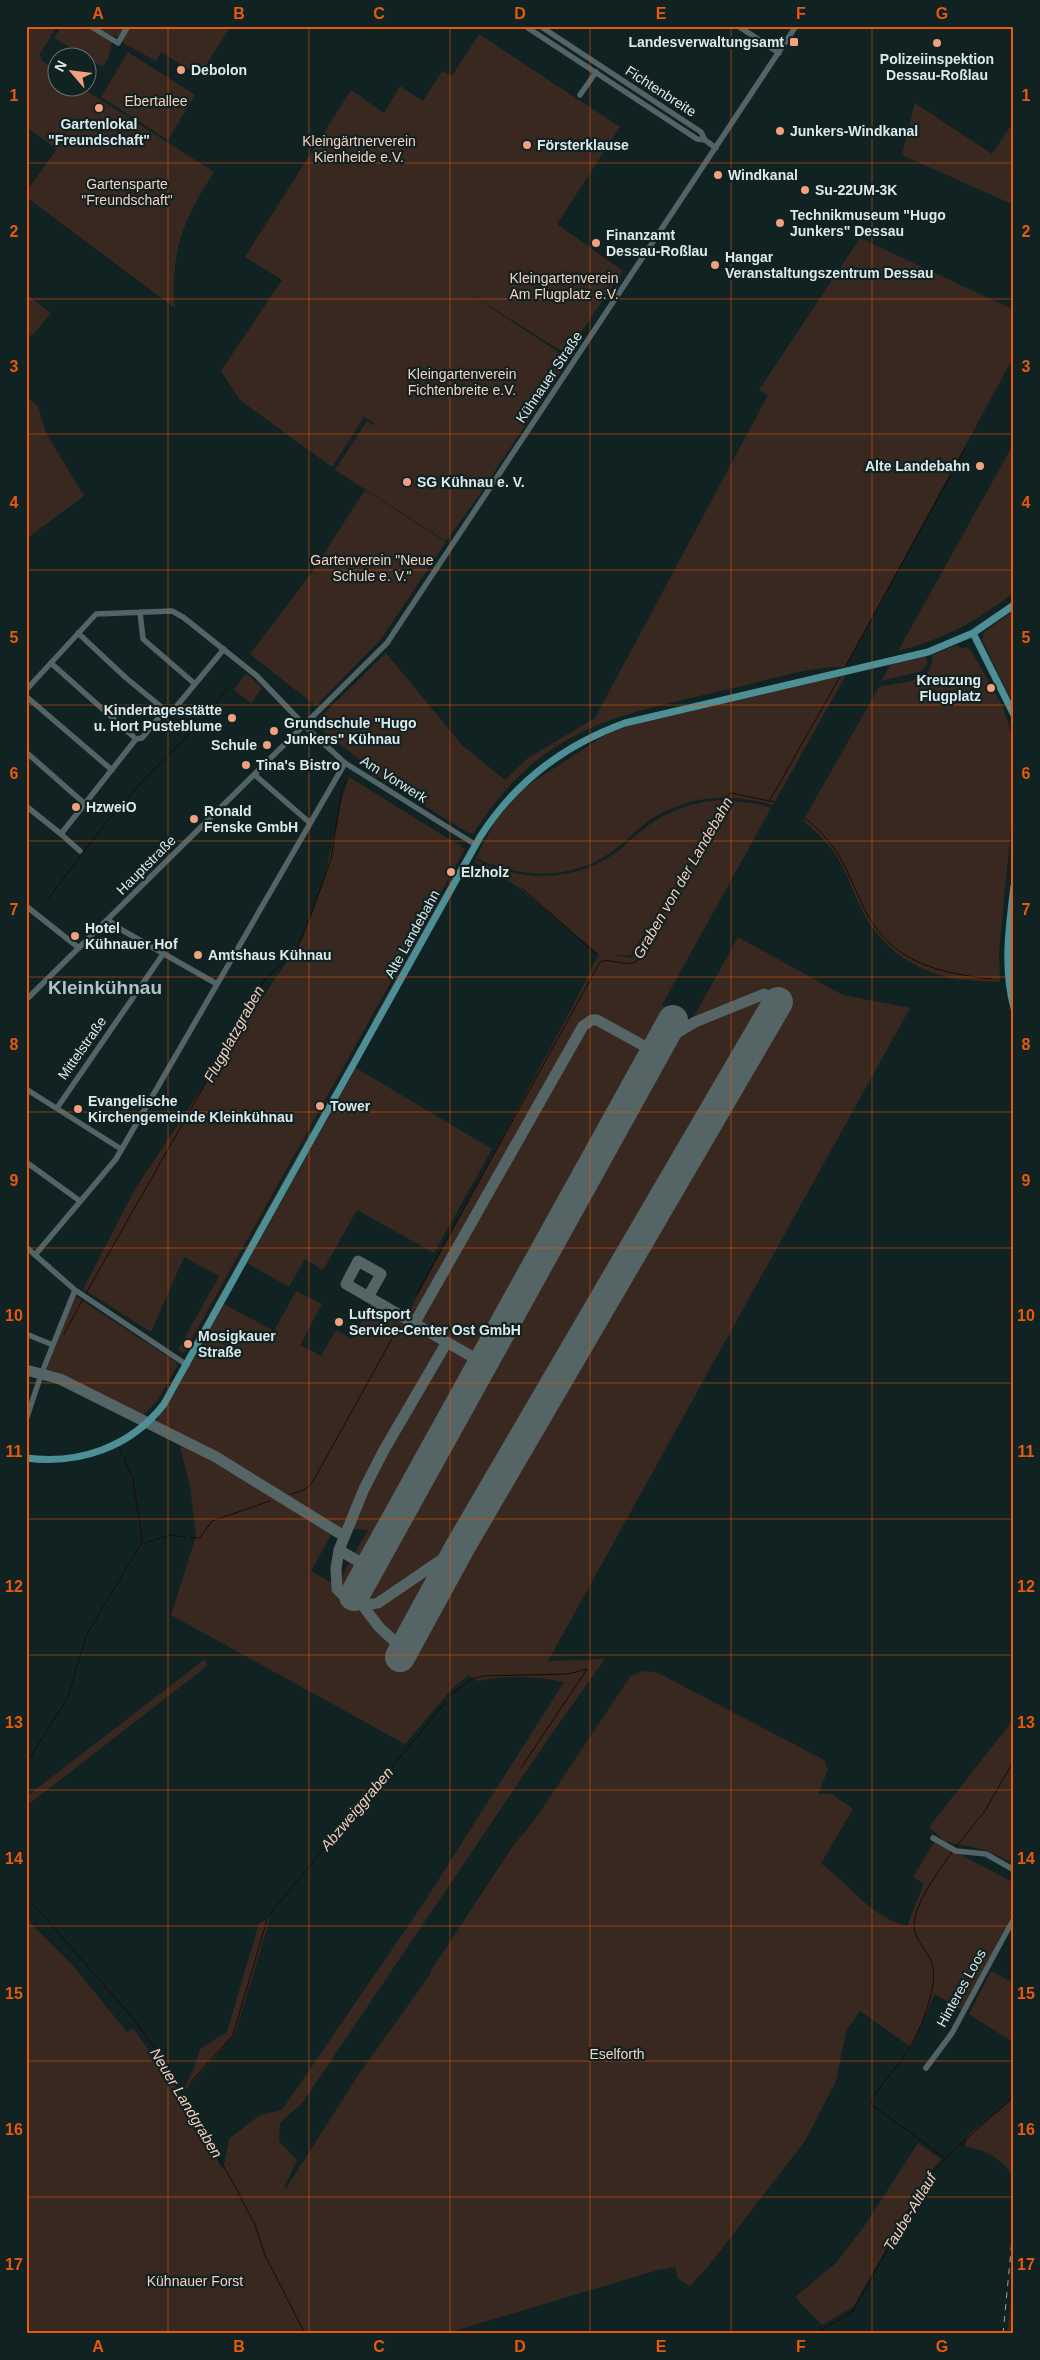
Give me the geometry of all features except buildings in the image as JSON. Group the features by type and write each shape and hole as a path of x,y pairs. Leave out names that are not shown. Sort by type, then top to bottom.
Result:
{"main road":[{"name":"Alte Landebahn","path":"26,1458 45,1460 77,1457 119,1443 138,1430 156,1413 187,1365 476,845 498,811 525,782 560,754 593,735 625,723 936,650 972,633 1014,605"},
{"path":"972,633 1014,715"},
{"path":"1014,886 1008,954 1010,994 1014,1008"}],"street":[{"path":"90,26 118,43 128,26"},
{"name":"Fichtenbreite","path":"525,26 697,139 705,140"},
{"name":"Fichtenbreite","path":"540,26 701,132 705,140 716,148"},
{"path":"738,26 777,52"},
{"name":"Kühnauer Straße","path":"305,726 390,639 796,26"},
{"path":"580,95 600,66"},
{"name":"Am Vorwerk","path":"26,690 98,613 172,611 224,649 266,684 305,726 345,763 476,845"},
{"path":"140,612 143,639 195,684"},
{"path":"78,633 125,677 171,713 224,649"},
{"path":"51,663 136,739"},
{"path":"27,698 112,770"},
{"path":"61,834 136,739 142,738 165,710"},
{"name":"Hauptstraße","path":"26,1000 305,726"},
{"path":"26,752 85,804"},
{"path":"35,1255 116,1159 345,763"},
{"path":"255,775 310,823"},
{"path":"26,806 80,851"},
{"path":"26,906 79,948"},
{"path":"108,920 122,930 217,984"},
{"name":"Mittelstraße","path":"57,1108 163,954"},
{"path":"26,1088 121,1149"},
{"path":"26,1162 80,1201"},
{"path":"26,1247 86,1299 187,1365"},
{"path":"26,1420 75,1290"},
{"path":"26,1334 53,1345"},
{"path":"933,1838 956,1851 986,1854 1014,1870"},
{"name":"Hinteres Loos","path":"926,2068 952,2033 1014,1918"}],"green space":[{"name":"Gartensparte \"Freundschaft\"","path":"26,26 57,26 40,54 41,60 48,65 48,98 98,98 214,172 194,205 181,237 175,269 175,308 26,197 26,192 57,149 26,127"},
{"name":"Ebertallee","path":"62,26 87,26 112,42 109,56 103,67 98,64 98,48 71,48 54,38"},
{"path":"96,26 126,26 119,36 110,35"},
{"name":"Ebertallee","path":"130,26 231,26 199,76 161,52 156,61 123,43 122,39"},
{"path":"479,34 620,127 557,224 623,271 566,354 458,286 569,359 480,494 446,541 335,470 367,421 374,426 374,423 364,417 332,467 240,400 221,371 282,280 245,257 351,90 384,113 400,86 423,101 442,71 452,76"},
{"name":"Ebertallee","path":"128,52 195,95 168,140 101,97"},
{"path":"915,103 992,154 1014,121 1014,205 902,155"},
{"path":"860,238 1014,310 1014,356 845,667 803,671 654,707 619,717 586,730 555,747 527,769 499,798 473,834 465,831 377,776 375,778 363,762 313,724 386,653 462,745 505,780 528,758 595,718 768,395 759,390"},
{"path":"26,294 51,313 32,336 26,333"},
{"path":"26,396 38,406 46,433 84,496 26,539"},
{"path":"1014,443 1014,592 973,621 930,641 898,651"},
{"name":"Gartenverein \"Neue Schule e. V.\"","path":"365,490 446,542 381,639 316,706 250,654 312,572"},
{"path":"1014,610 1014,706 982,640 984,632"},
{"path":"957,645 961,649 967,647 972,652 1003,707 1014,743 1014,795 999,953 1000,982 951,978 918,967 906,960 875,931 867,920 839,860 825,841 803,821 879,687 915,680 928,671 932,655"},
{"path":"926,656 927,665 922,671 881,681 891,664"},
{"path":"246,673 262,688 251,703 234,690"},
{"path":"846,675 773,805 758,801 729,798 714,798 686,803 651,819 610,853 594,862 561,872 544,874 526,873 492,865 476,858 494,823 522,789 605,735 636,723"},
{"path":"349,777 465,849 184,1353 178,1350 219,1276 184,1257 151,1332 83,1289 135,1189 303,937 324,880 342,798"},
{"path":"725,800 759,804 771,808 662,1005 669,1010 654,1037 643,1040 639,1048 642,1060 482,1349 469,1351 407,1315 599,954 517,886 474,862 475,860 509,872 526,875 561,875 578,871 595,865 611,856 659,818 680,808","holes":["654,917 632,958 610,955 631,955"]},
{"path":"468,850 374,1022 372,1021"},
{"path":"738,937 843,995 910,1008 548,1661 605,1659 548,1739 303,2102 280,2123 279,2141 297,2160 284,2188 287,2187 359,2074 429,1976 513,1846 536,1818 630,1677 641,1672 648,1671 660,1674 824,1760 828,1770 818,1794 832,1794 853,1809 820,1865 822,1864 832,1872 862,1900 883,1916 907,1926 924,1883 913,1877 935,1841 1014,1883 1014,1910 963,2011 935,1994 911,2047 860,2011 846,2031 836,2081 805,2141 710,2264 690,2286 677,2278 676,2267 658,2270 444,2334 26,2334 26,1918 74,1967 127,2032 133,2028 181,2095 223,2170 229,2139 260,2115 282,2110 423,1904 564,1682 520,1677 477,1681 468,1675 450,1691 405,1744 171,1615 196,1536 190,1486 180,1446 150,1430 174,1394 224,1304 274,1331 296,1291 322,1304 300,1345 321,1356 336,1330 352,1339 372,1303 466,1357 469,1370 365,1559 360,1560 353,1556 368,1530 335,1528 311,1571 337,1586 351,1560 358,1564 360,1568 346,1592 360,1601 684,1018 691,1022"},
{"path":"371,1022 194,1346 192,1345"},
{"path":"356,1068 492,1149 434,1253 357,1210 323,1270 305,1259 289,1287 247,1263"},
{"path":"75,1296 178,1365 157,1401 141,1417 74,1381 46,1371"},
{"path":"205,1659 207,1666 29,1804 26,1797"},
{"path":"1014,1719 1014,1863 985,1850 944,1841 929,1827"},
{"path":"270,1918 235,2034 181,2095 194,2068 200,2049 227,2032 259,1923"},
{"path":"991,1971 1014,1983 1014,2043 969,2014"},
{"path":"1014,2098 1014,2179 1006,2167 994,2157 980,2150 965,2147 968,2135"},
{"path":"918,2143 941,2159 928,2175 853,2307 822,2325 795,2297 836,2263 863,2228"},
{"path":"1014,2273 1014,2334 1007,2334"}],"waterway":[{"name":"Graben von der Landebahn","path":"844,669 965,449"},
{"name":"Graben von der Landebahn","path":"770,800 841,675"},
{"path":"47,900 105,824 139,785 206,717 228,687"},
{"name":"Flugplatzgraben","path":"85,1295 265,979 295,953 331,859 342,789 347,780"},
{"name":"Graben von der Landebahn","path":"418,1292 600,962 629,963 638,960 728,795 731,793 774,802"},
{"path":"805,818 834,848 846,868 863,906 874,925 886,940 901,952 934,968 952,973 992,979"},
{"path":"522,888 596,954"},
{"path":"26,922 32,916"},
{"name":"Flugplatzgraben","path":"64,1334 83,1299"},
{"name":"Graben von der Landebahn","path":"291,1494 304,1490 312,1483 399,1326"},
{"name":"Flugplatzgraben","path":"119,1447 121,1452"},
{"name":"Flugplatzgraben","path":"26,1764 67,1699 87,1634 141,1544 142,1536 133,1480 124,1458"},
{"name":"Graben von der Landebahn","path":"190,1538 200,1538 212,1521 270,1501"},
{"name":"Graben von der Landebahn","path":"142,1544 170,1535 186,1537"},
{"name":"Abzweiggraben","path":"451,1695 470,1680 482,1676 568,1674 587,1669 521,1768"},
{"name":"Abzweiggraben","path":"269,1915 445,1703"},
{"path":"955,1848 985,1811 1014,1760"},
{"path":"908,2051 928,2006 933,1981 931,1960 918,1939 914,1926 915,1917 928,1888 952,1852"},
{"name":"Neuer Landgraben","path":"26,1899 43,1915 136,2022 169,2068 255,2225 265,2255 305,2334"},
{"name":"Abzweiggraben","path":"188,2085 233,2035 267,1920"},
{"path":"906,2054 872,2098 871,2104 945,2158"},
{"name":"Taube-Altlauf","path":"815,2334 853,2311 925,2183 947,2156 1008,2102 1014,2093"}],"taxiway":[{"path":"668,1030 675,1034 695,1022 764,994 778,1002"},
{"path":"414,1324 583,1026 592,1020 597,1020 655,1052"},
{"path":"368,1297 381,1274 358,1261 346,1284 483,1363"},
{"path":"370,1568 339,1550 364,1489 384,1450 447,1342"},
{"path":"26,1370 60,1379 216,1457 344,1536"},
{"path":"339,1550 336,1568 337,1589 351,1600 361,1604 372,1604 378,1603 460,1547"},
{"path":"363,1606 379,1627 404,1650"}],"runway":[{"path":"400,1657 460,1547 778,1002"},
{"path":"354,1596 673,1020"}],"railway":[{"path":"1003,2334 1014,2219"}],"place":[{"name":"Landesverwaltungsamt","path":"794,42"},
{"name":"Polizeiinspektion Dessau-Roßlau","path":"937,43"},
{"name":"Debolon","path":"181,70"},
{"name":"Gartenlokal \"Freundschaft\"","path":"99,108"},
{"name":"Junkers-Windkanal","path":"780,131"},
{"name":"Försterklause","path":"527,145"},
{"name":"Windkanal","path":"718,175"},
{"name":"Su-22UM-3K","path":"805,190"},
{"name":"Technikmuseum \"Hugo Junkers\" Dessau","path":"780,223"},
{"name":"Finanzamt Dessau-Roßlau","path":"596,243"},
{"name":"Hangar Veranstaltungszentrum Dessau","path":"715,265"},
{"name":"Alte Landebahn","path":"980,466"},
{"name":"SG Kühnau e. V.","path":"407,482"},
{"name":"Kreuzung Flugplatz","path":"991,688"},
{"name":"Kindertagesstätte u. Hort Pusteblume","path":"232,718"},
{"name":"Grundschule \"Hugo Junkers\" Kühnau","path":"274,731"},
{"name":"Schule","path":"267,745"},
{"name":"Tina's Bistro","path":"246,765"},
{"name":"HzweiO","path":"76,807"},
{"name":"Ronald Fenske GmbH","path":"194,819"},
{"name":"Elzholz","path":"451,872"},
{"name":"Hotel Kühnauer Hof","path":"75,936"},
{"name":"Amtshaus Kühnau","path":"198,955"},
{"name":"Tower","path":"320,1106"},
{"name":"Evangelische Kirchengemeinde Kleinkühnau","path":"78,1109"},
{"name":"Luftsport Service-Center Ost GmbH","path":"339,1322"},
{"name":"Mosigkauer Straße","path":"188,1344"}],"district":[{"name":"Kleinkühnau","path":"105,987"}],"park label":[{"name":"Kleingärtnerverein Kienheide e.V.","path":"359,150"},
{"name":"Kleingartenverein Am Flugplatz e.V.","path":"564,286"},
{"name":"Kleingartenverein Fichtenbreite e.V.","path":"462,382"},
{"name":"Eselforth","path":"617,2054"},
{"name":"Kühnauer Forst","path":"195,2281"}]}
